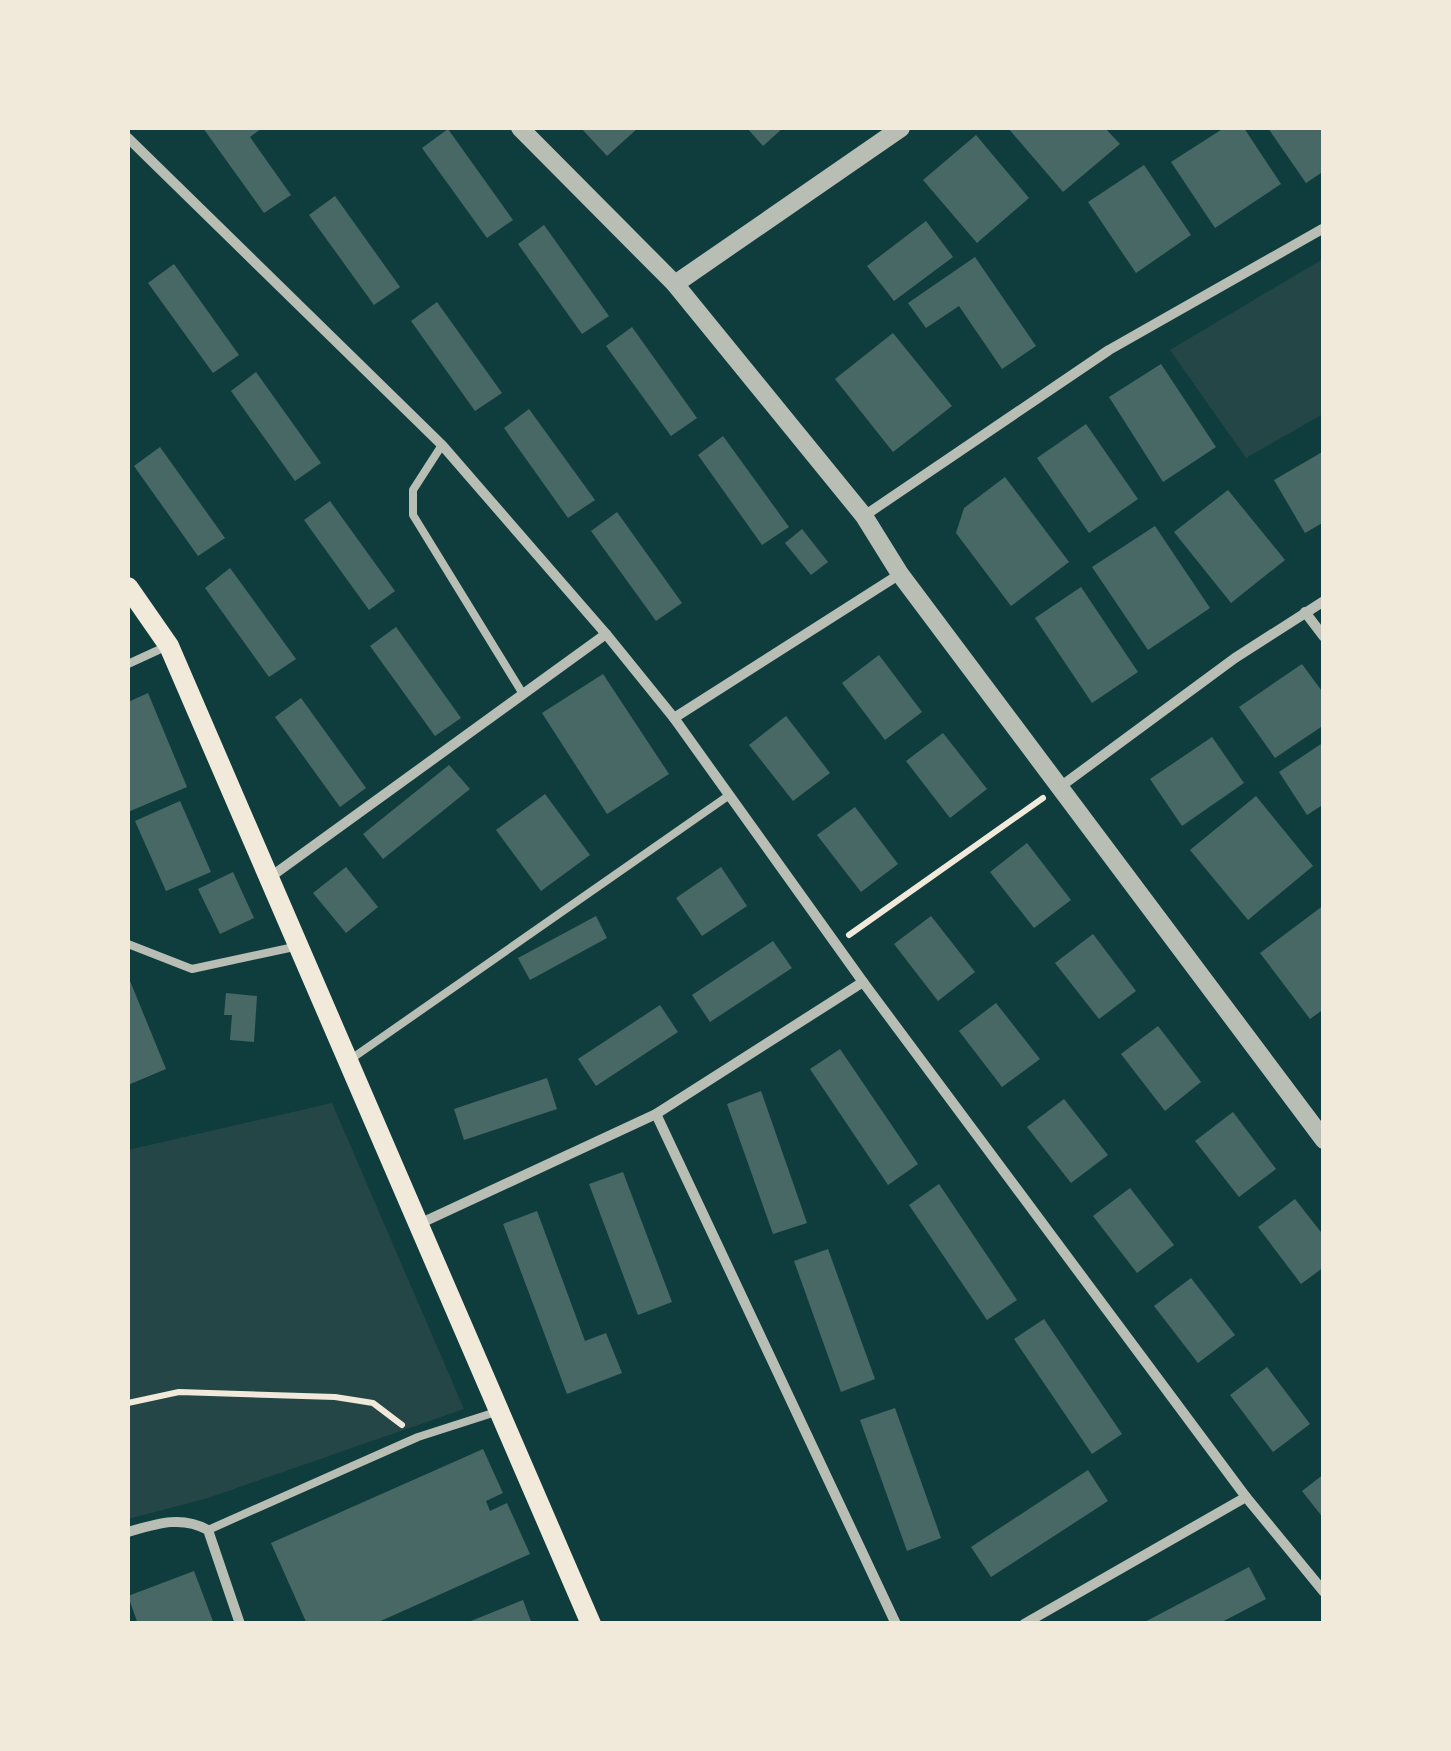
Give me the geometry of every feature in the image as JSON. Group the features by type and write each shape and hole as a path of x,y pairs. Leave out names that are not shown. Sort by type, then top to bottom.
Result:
{"main road":[{"path":"128,587 169,646 591,1624"}],"street":[{"path":"520,128 675,284 864,516 900,574 1324,1140"},
{"path":"675,284 902,128"},
{"path":"128,138 442,445 606,634 674,718 863,982 1246,1497 1324,1592"},
{"path":"864,516 1109,350 1324,228"},
{"path":"674,718 900,574"},
{"path":"1060,786 1235,658 1324,601"},
{"path":"1305,612 1324,637"},
{"path":"269,878 606,634"},
{"path":"418,1224 656,1114 863,982"},
{"path":"656,1114 896,1624"},
{"path":"1024,1624 1246,1497"},
{"path":"128,1532 162,1522 190,1521 208,1530 240,1624"}],"lane":[{"path":"442,445 413,490 412,515 523,694"},
{"path":"128,664 169,646"},
{"path":"347,1062 728,796"},
{"path":"128,944 192,969 299,946"},
{"path":"208,1530 418,1436 499,1411"}],"path":[{"path":"836,945 1060,786"},
{"path":"128,1404 179,1392 335,1398 373,1403 418,1436"}],"shaded area":[{"path":"1323,259 1323,414 1246,458 1170,350"},
{"path":"332,1103 464,1409 208,1498 128,1519 128,1150"}],"building":[{"path":"203,128 262,128 250,137 291,195 264,213"},
{"path":"581,128 638,128 607,156"},
{"path":"747,128 783,128 763,146"},
{"path":"1008,128 1105,128 1120,144 1063,192"},
{"path":"1224,128 1244,128 1281,184 1215,228 1171,162"},
{"path":"1268,128 1324,128 1324,171 1306,183"},
{"path":"448,129 513,220 487,238 422,148"},
{"path":"976,135 1029,198 977,243 923,180"},
{"path":"1144,165 1191,235 1136,273 1088,202"},
{"path":"335,196 400,287 374,305 309,215"},
{"path":"926,221 953,257 894,301 867,266"},
{"path":"544,225 609,316 582,334 518,244"},
{"path":"975,257 1036,346 1002,369 959,306 926,328 908,303"},
{"path":"174,264 239,355 213,373 148,283"},
{"path":"437,302 502,393 475,411 411,321"},
{"path":"632,327 697,418 671,436 606,346"},
{"path":"893,333 952,406 893,452 835,379"},
{"path":"1161,364 1216,447 1163,482 1109,397"},
{"path":"256,372 321,463 295,481 231,391"},
{"path":"529,409 595,500 568,518 504,428"},
{"path":"1086,424 1138,499 1089,533 1037,458"},
{"path":"723,436 789,527 762,545 698,455"},
{"path":"160,447 225,538 198,556 134,466"},
{"path":"1324,451 1324,522 1305,533 1274,480"},
{"path":"1005,477 1069,562 1011,606 956,533 964,508"},
{"path":"1228,490 1285,560 1231,603 1174,532"},
{"path":"330,501 395,591 369,610 304,520"},
{"path":"617,512 682,603 656,621 591,531"},
{"path":"1155,526 1210,608 1148,650 1092,567"},
{"path":"802,529 828,562 811,575 785,543"},
{"path":"230,568 296,659 269,677 205,588"},
{"path":"1081,587 1138,672 1092,703 1035,618"},
{"path":"396,627 461,718 435,736 370,646"},
{"path":"879,655 922,712 885,740 842,683"},
{"path":"1302,664 1324,694 1324,725 1275,758 1239,707"},
{"path":"603,674 669,774 607,814 542,713"},
{"path":"148,693 187,787 128,812 128,702"},
{"path":"301,698 366,788 340,807 275,717"},
{"path":"786,716 830,773 793,801 749,745"},
{"path":"943,733 987,789 950,818 906,761"},
{"path":"1212,737 1244,783 1182,826 1150,779"},
{"path":"1324,742 1324,804 1307,815 1279,772"},
{"path":"449,765 470,789 383,859 363,834"},
{"path":"545,794 590,855 541,891 496,830"},
{"path":"1256,796 1313,866 1248,920 1190,850"},
{"path":"180,801 211,872 166,891 135,821"},
{"path":"855,807 898,864 861,892 817,835"},
{"path":"1027,843 1071,900 1034,928 990,872"},
{"path":"346,867 378,907 346,933 313,893"},
{"path":"721,867 747,906 702,936 676,898"},
{"path":"233,872 254,918 220,934 198,889"},
{"path":"1324,905 1324,1009 1310,1019 1260,953"},
{"path":"596,916 607,938 530,980 518,958"},
{"path":"931,916 975,972 938,1001 894,944"},
{"path":"1093,934 1136,991 1099,1019 1055,963"},
{"path":"773,941 792,968 710,1022 692,995"},
{"path":"128,976 166,1069 128,1085"},
{"path":"226,993 257,996 254,1042 230,1040 232,1015 224,1015"},
{"path":"996,1003 1040,1059 1002,1087 959,1031"},
{"path":"660,1005 678,1032 596,1086 578,1059"},
{"path":"1158,1026 1201,1082 1165,1111 1121,1054"},
{"path":"840,1049 918,1164 888,1185 810,1069"},
{"path":"547,1078 557,1109 464,1140 454,1109"},
{"path":"761,1091 807,1223 773,1234 727,1104"},
{"path":"1064,1099 1108,1155 1071,1183 1027,1127"},
{"path":"1233,1112 1276,1169 1239,1197 1195,1141"},
{"path":"623,1172 672,1302 638,1315 589,1184"},
{"path":"939,1184 1017,1300 987,1320 909,1205"},
{"path":"1130,1188 1174,1245 1137,1273 1093,1216"},
{"path":"1295,1199 1324,1236 1324,1267 1301,1284 1258,1227"},
{"path":"537,1211 585,1341 606,1333 622,1373 567,1394 503,1224"},
{"path":"828,1249 875,1379 841,1392 794,1261"},
{"path":"1191,1278 1235,1335 1198,1363 1154,1306"},
{"path":"1044,1319 1122,1434 1092,1454 1014,1339"},
{"path":"1267,1367 1310,1424 1273,1452 1230,1395"},
{"path":"895,1408 941,1538 907,1551 860,1420"},
{"path":"483,1449 503,1493 486,1501 490,1511 507,1503 530,1554 374,1624 307,1624 271,1543"},
{"path":"1088,1470 1108,1501 991,1577 971,1547"},
{"path":"1324,1474 1324,1519 1302,1491"},
{"path":"1249,1567 1266,1599 1218,1624 1141,1624"},
{"path":"194,1571 214,1624 138,1624 128,1596"},
{"path":"523,1600 532,1624 466,1624 466,1623"}]}
